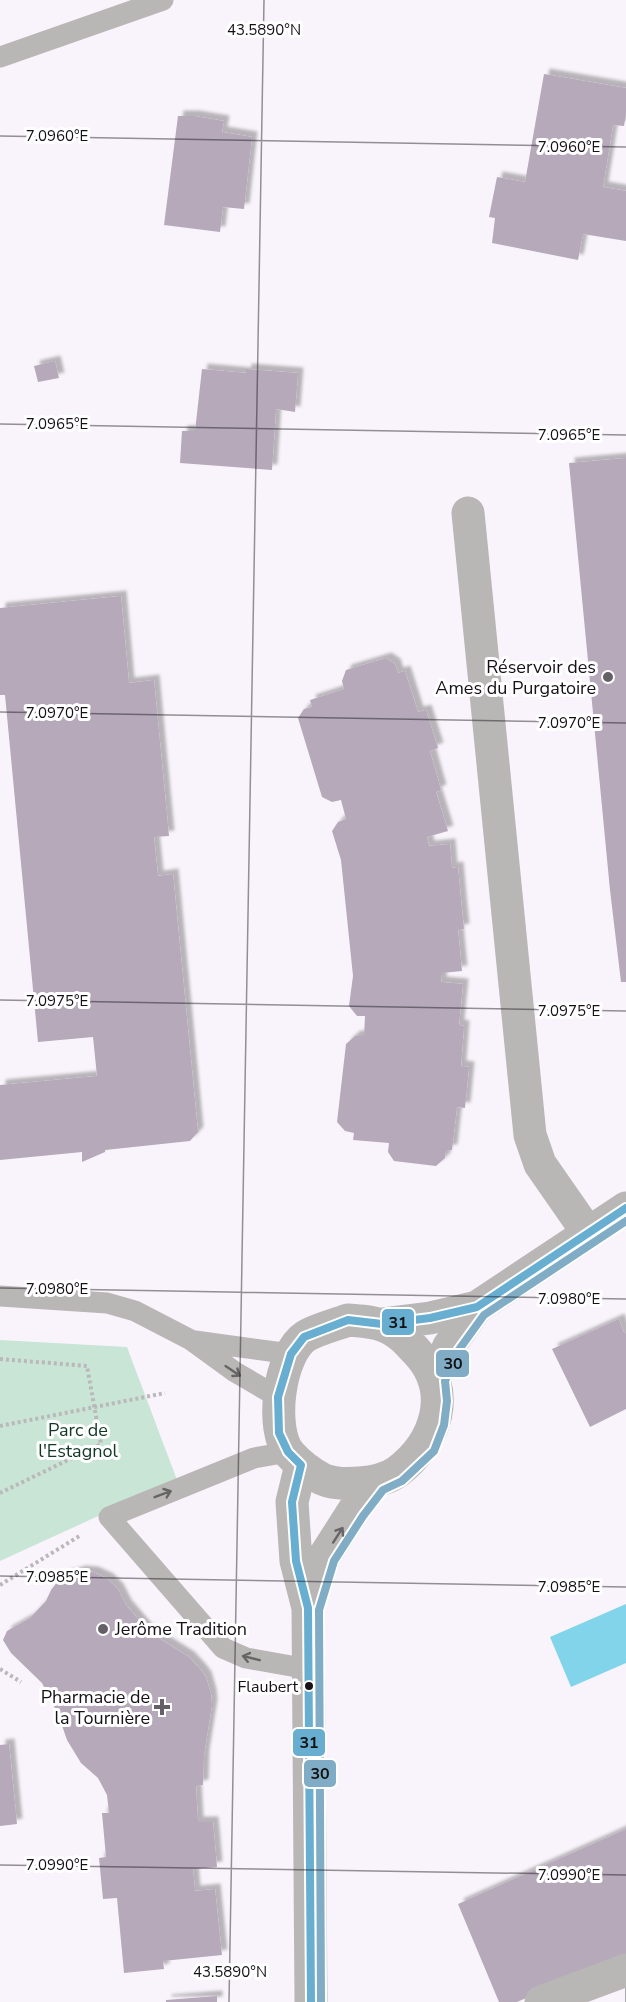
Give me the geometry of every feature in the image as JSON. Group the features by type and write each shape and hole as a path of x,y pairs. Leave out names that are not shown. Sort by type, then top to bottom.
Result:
{"street":[{"path":"468,513 530,1135 540,1164 588,1233"},
{"path":"381,1324 396,1331 426,1361 434,1380 437,1401 434,1424 425,1446 396,1473 376,1481 352,1484 323,1479 295,1459 279,1433 278,1397 291,1354 304,1337 348,1320 381,1324 430,1318 477,1307 626,1208"},
{"path":"434,1380 449,1346 477,1307"},
{"path":"295,1459 292,1502 296,1561 308,1608 311,2002"},
{"path":"308,1608 324,1557 376,1481"},
{"path":"541,2002 626,1970"}],"lane":[{"path":"0,57 163,0"},
{"path":"0,1296 107,1303 135,1311 191,1340 235,1372 278,1397"},
{"path":"191,1340 291,1354"},
{"path":"295,1459 254,1458 109,1517 223,1648 246,1658 308,1669"}],"path":[{"path":"0,1359 87,1366 101,1444 0,1493"},
{"path":"0,1426 165,1393"},
{"path":"0,1585 109,1517"},
{"path":"0,1669 21,1682"}],"green space":[{"name":"Parc de l'Estagnol","path":"0,1340 127,1347 177,1480 0,1561"}],"water":[{"path":"626,1604 626,1663 571,1687 550,1637"}],"building":[{"path":"544,74 626,88 624,126 613,125 603,187 626,191 626,241 583,234 578,260 492,243 495,218 489,217 497,177 525,182"},
{"path":"178,116 224,121 222,132 252,137 244,209 223,207 220,232 164,225"},
{"path":"55,361 59,378 38,382 34,366"},
{"path":"202,369 246,373 246,369 298,373 295,412 276,409 272,470 180,463 182,431 195,431"},
{"name":"Réservoir des Ames du Purgatoire","path":"626,458 626,982 621,982 569,463"},
{"path":"121,596 129,683 154,680 169,836 154,837 158,876 173,874 198,1132 190,1141 105,1150 82,1162 82,1152 0,1160 0,1085 97,1076 93,1037 38,1042 5,695 0,695 0,608"},
{"path":"386,658 395,664 398,673 405,671 418,712 426,710 438,748 430,751 441,790 436,792 448,831 427,837 429,846 450,844 452,868 458,867 464,929 458,930 462,971 442,973 441,982 463,984 459,1025 464,1026 461,1066 469,1067 465,1108 457,1107 452,1150 446,1150 445,1158 436,1166 394,1161 388,1152 389,1143 353,1140 354,1133 345,1131 337,1122 346,1044 355,1036 364,1036 365,1016 357,1016 349,1006 353,976 341,860 332,831 338,822 346,819 341,800 332,802 322,797 298,718 304,709 312,707 310,700 344,689 342,681 346,670"},
{"path":"619,1319 624,1333 626,1332 626,1409 590,1427 552,1349"},
{"path":"81,1571 93,1572 108,1579 149,1632 189,1657 206,1677 212,1705 204,1755 203,1785 196,1786 198,1822 213,1822 217,1867 193,1869 195,1891 215,1889 222,1955 163,1961 164,1969 124,1973 117,1898 103,1899 99,1858 106,1857 102,1813 109,1813 107,1795 98,1778 81,1763 67,1740 58,1714 42,1683 11,1653 3,1640 7,1631 30,1618 46,1601 58,1581 66,1575"},
{"path":"9,1744 17,1824 0,1826 0,1745"},
{"path":"626,1829 626,1954 517,2002 499,2002 458,1904"},
{"path":"217,1996 217,2002 166,2002 166,2000"}],"transit line":[{"name":"31","path":"311,2002 308,1608 296,1561 292,1502 301,1465 288,1452 279,1433 278,1397 291,1354 304,1337 348,1320 382,1324 430,1318 477,1307 626,1208"},
{"name":"30","path":"321,2002 319,1610 334,1561 383,1490 402,1481 434,1451 444,1425 447,1401 445,1381 458,1351 484,1315 626,1221"}],"place":[{"name":"Réservoir des Ames du Purgatoire","path":"608,677"},
{"name":"Jerôme Tradition","path":"103,1629"},
{"name":"Flaubert","path":"309,1686"},
{"name":"Pharmacie de la Tournière","path":"162,1707"}]}
